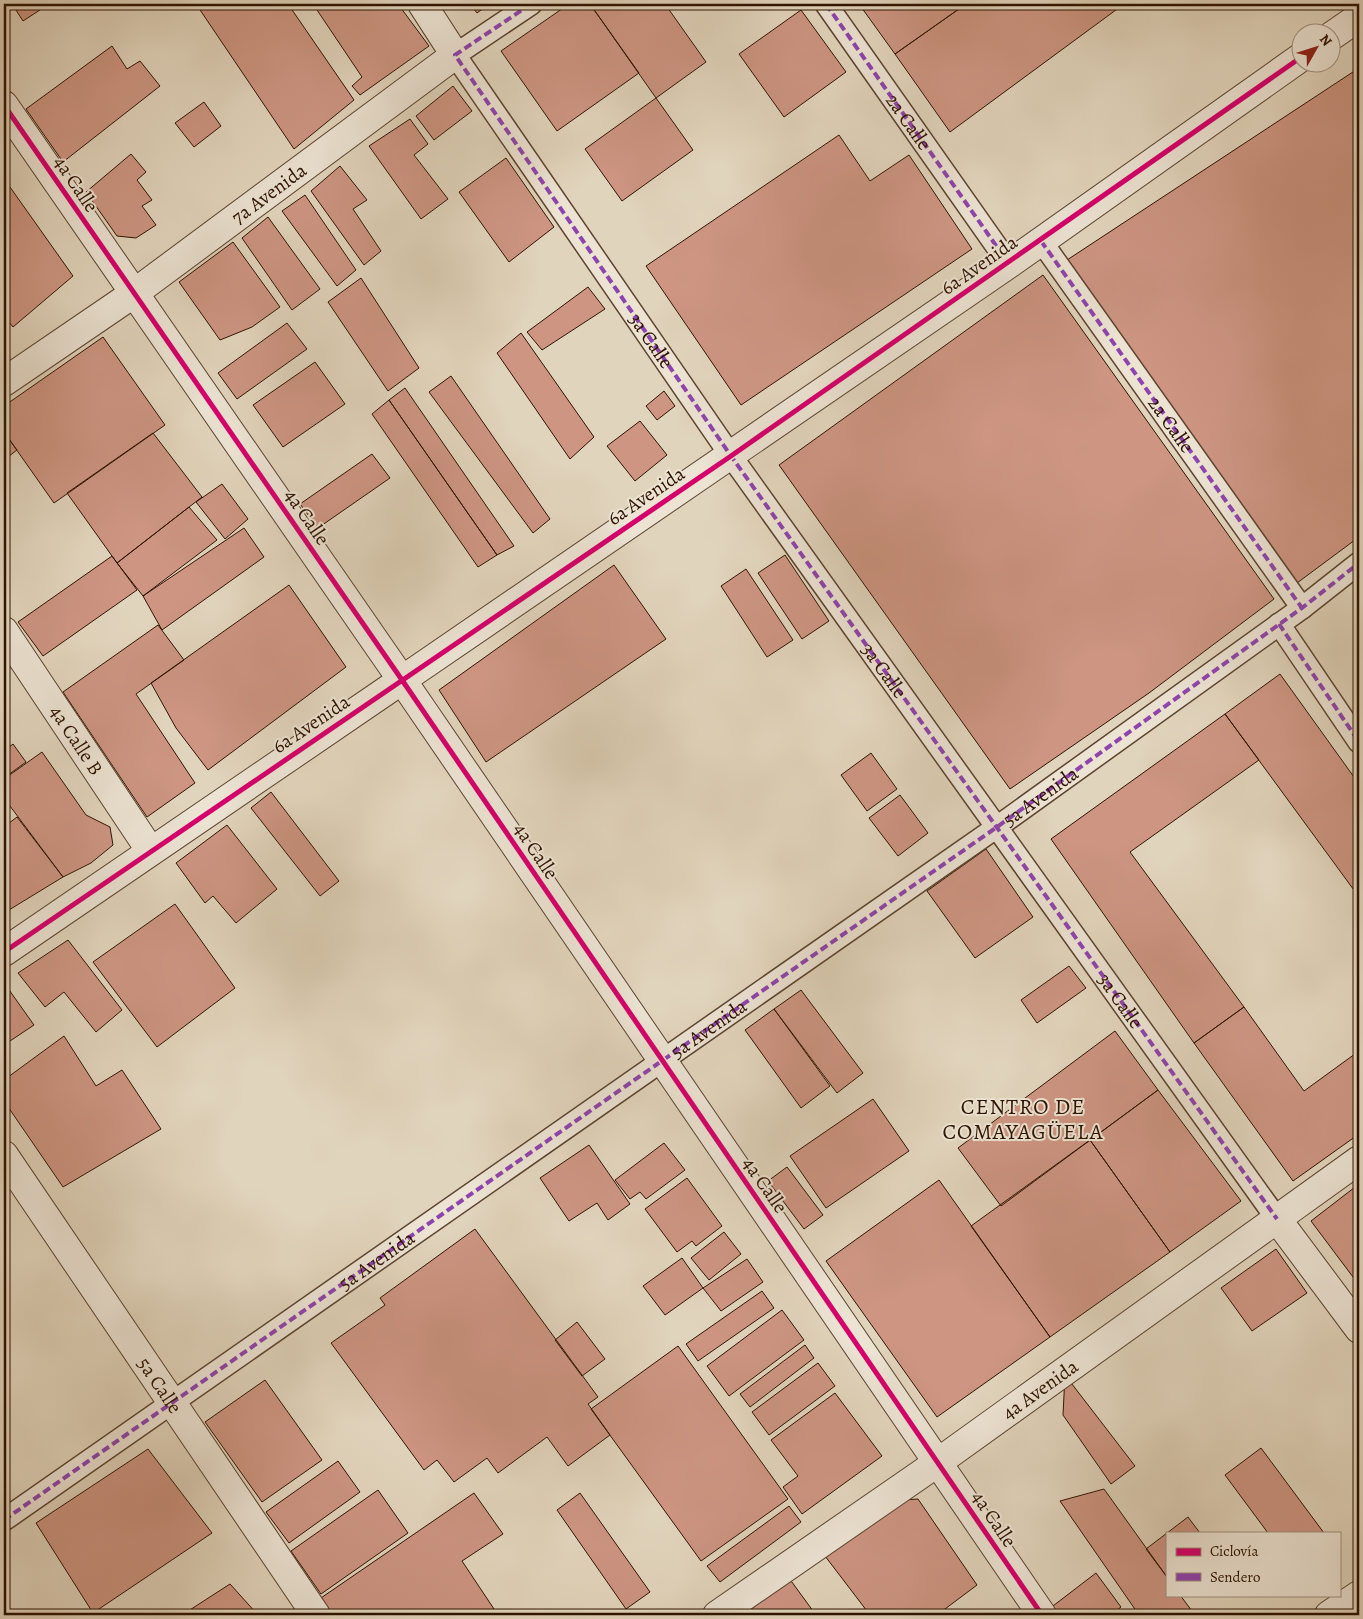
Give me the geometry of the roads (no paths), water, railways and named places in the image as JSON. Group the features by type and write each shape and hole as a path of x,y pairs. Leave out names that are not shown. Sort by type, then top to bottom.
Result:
{"street":[{"name":"3a Calle","path":"422,4 455,55 731,456 1277,1219 1359,1329"},
{"name":"7a Avenida","path":"4,382 133,294 455,55 531,4"},
{"name":"2a Calle","path":"826,4 1009,264"},
{"path":"1340,30 1359,17"},
{"name":"6a Avenida","path":"4,952 150,850 731,456 1009,264 1290,65"},
{"name":"4a Calle","path":"4,105 402,680 660,1060 1042,1615"},
{"name":"2a Calle","path":"1041,241 1302,608"},
{"name":"5a Avenida","path":"4,1520 660,1060 997,827 1302,608 1359,564"},
{"path":"1279,624 1359,742"},
{"name":"4a Calle B","path":"4,631 150,850"},
{"name":"5a Calle","path":"4,1155 316,1615"},
{"name":"4a Avenida","path":"717,1615 937,1463 1359,1160"},
{"path":"1329,1615 1359,1595"}],"district":[{"name":"CENTRO DE COMAYAGÜELA","path":"1023,1120"}]}
